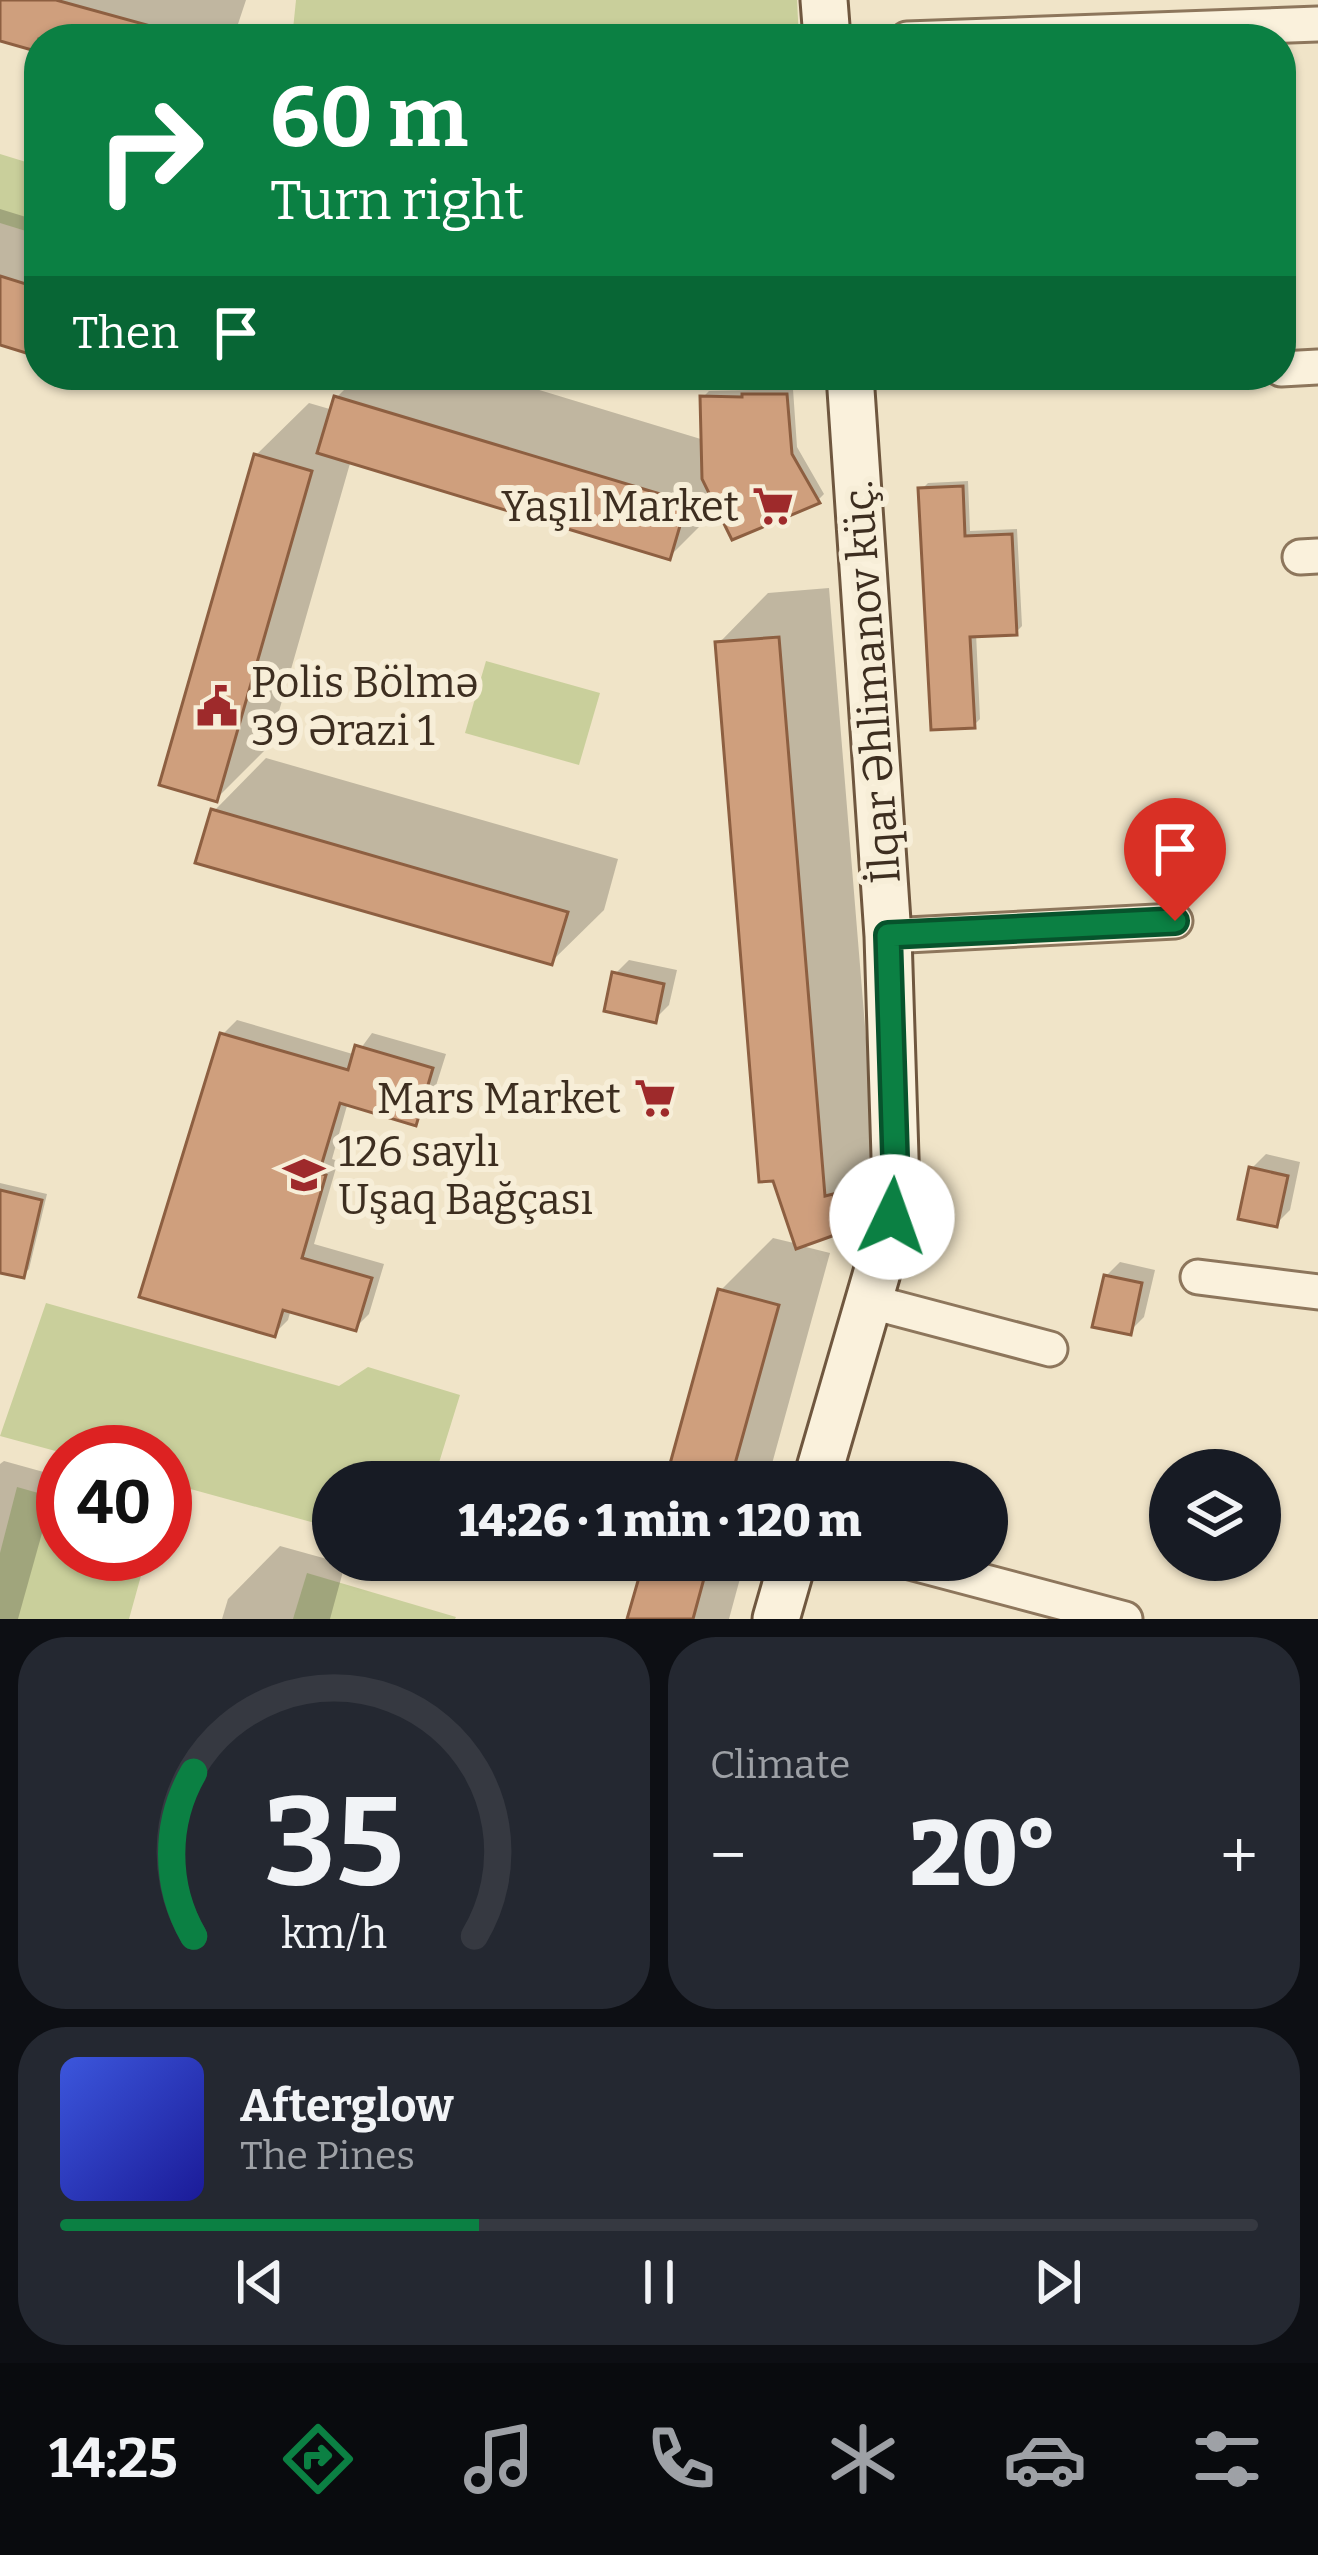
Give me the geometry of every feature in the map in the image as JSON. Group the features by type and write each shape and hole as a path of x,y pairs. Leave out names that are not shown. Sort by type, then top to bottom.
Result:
{"street":[{"path":"1067,24 1243,13 1318,24"},
{"name":"İlqar Əhlimanov küç.","path":"822,1461 896,1189 888,935 851,390"},
{"path":"888,935 1175,921"},
{"path":"1198,1277 1318,1292"},
{"path":"868,1301 1050,1349"},
{"path":"776,1619 787,1581"},
{"path":"981,1581 1125,1619"}],"green space":[{"path":"296,0 797,0 798,24 294,24"},
{"path":"0,154 24,161 24,230 0,223"},
{"path":"486,661 600,693 579,765 465,733"},
{"path":"46,1303 339,1386 368,1367 460,1395 440,1461 312,1461 312,1522 192,1489 192,1425 36,1425 36,1446 0,1436"},
{"path":"17,1487 36,1492 36,1581 140,1581 129,1619 0,1619 0,1553"},
{"path":"307,1573 312,1581 334,1581 456,1617 455,1619 293,1619"}],"building":[{"path":"0,0 56,0 143,24 24,24 24,48 0,41"},
{"path":"0,276 24,283 24,352 0,345"},
{"path":"787,394 792,454 820,503 732,540 702,479 700,396"},
{"path":"334,396 687,502 670,560 317,453"},
{"path":"254,454 312,471 217,802 159,785"},
{"path":"963,486 965,536 1012,534 1017,635 970,637 975,728 931,730 918,488"},
{"path":"779,637 825,1196 833,1194 846,1231 796,1249 773,1181 759,1182 715,642"},
{"path":"211,809 568,912 552,965 195,863"},
{"path":"612,972 664,984 656,1023 604,1011"},
{"path":"220,1033 348,1070 355,1045 433,1068 416,1126 340,1103 319,1173 326,1175 302,1258 372,1278 356,1331 283,1310 275,1337 139,1297"},
{"path":"1249,1167 1288,1176 1277,1227 1238,1219"},
{"path":"0,1190 42,1200 24,1278 0,1273"},
{"path":"1104,1275 1142,1283 1131,1335 1092,1327"},
{"path":"718,1289 779,1305 736,1461 671,1461"},
{"path":"638,1581 703,1581 693,1619 627,1619"}],"place":[{"name":"Yaşıl Market","path":"773,506"},
{"name":"Polis Bölmə 39 Ərazi 1","path":"217,706"},
{"name":"Mars Market","path":"655,1098"},
{"name":"126 saylı Uşaq Bağçası","path":"304,1175"}],"route":[{"path":"892,1217 896,1189 888,935 1175,921"}]}
